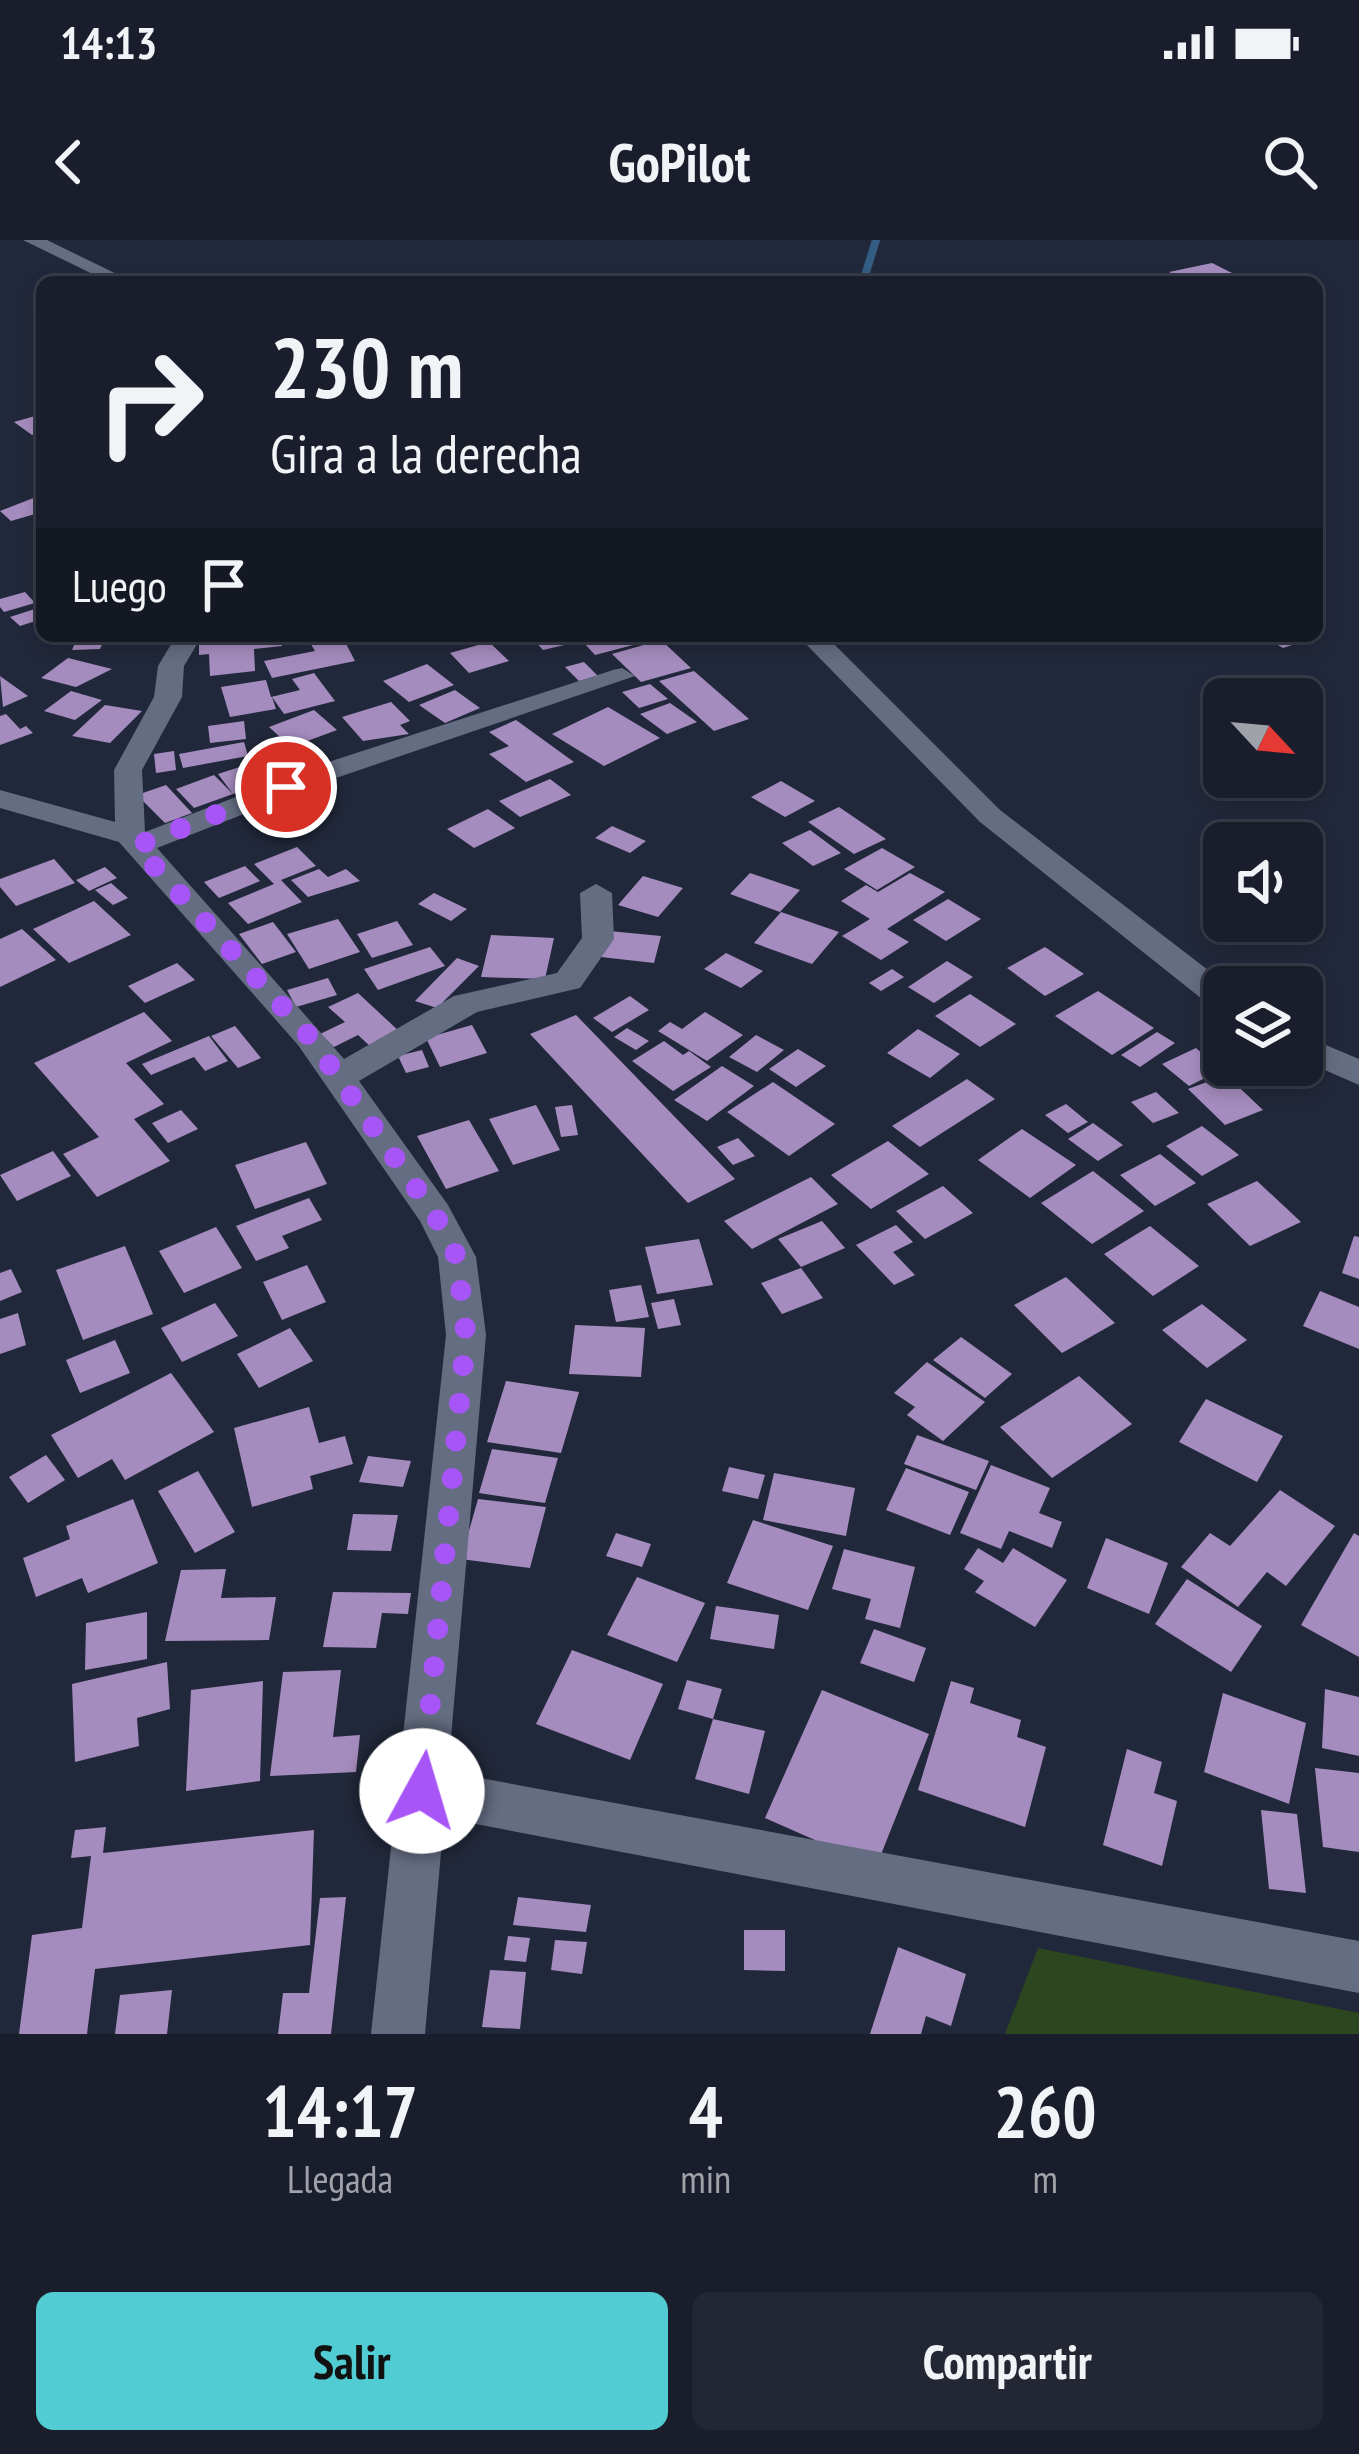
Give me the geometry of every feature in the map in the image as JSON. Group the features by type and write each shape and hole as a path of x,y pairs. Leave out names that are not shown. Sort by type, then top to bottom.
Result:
{"street":[{"path":"32,240 111,276"},
{"path":"133,841 128,770 168,697 171,666 185,642"},
{"path":"817,642 990,816 1203,983"},
{"path":"133,841 326,772 622,676"},
{"path":"0,799 133,841 310,1037 435,1215 457,1257 466,1335 398,2034"},
{"path":"338,1078 466,1004 568,981 598,939 596,892"},
{"path":"1323,1056 1359,1073"},
{"path":"422,1791 1359,1967"}],"green space":[{"path":"1038,1948 1359,2013 1359,2034 1005,2034"}],"building":[{"path":"1212,263 1238,276 1177,276 1169,272"},
{"path":"36,416 36,434 32,435 14,422"},
{"path":"36,497 36,514 11,521 0,511"},
{"path":"25,592 35,603 4,612 0,607 0,599"},
{"path":"36,609 36,621 20,626 10,617"},
{"path":"75,642 103,642 100,649 72,650"},
{"path":"199,642 282,642 282,646 254,649 255,671 210,676 209,654 199,655"},
{"path":"310,642 345,642 355,661 272,678 264,661 315,651"},
{"path":"489,642 509,661 469,673 450,653"},
{"path":"536,642 577,642 543,650"},
{"path":"635,642 637,644 595,655 584,643"},
{"path":"663,642 691,668 641,682 612,654"},
{"path":"68,658 112,669 76,687 41,678"},
{"path":"584,662 598,676 579,681 565,667"},
{"path":"427,664 454,685 409,702 383,681"},
{"path":"694,671 749,719 714,731 659,681"},
{"path":"314,673 335,701 284,714 272,697 276,709 230,717 221,687 266,680 271,697 300,690 292,679"},
{"path":"0,676 28,696 3,707"},
{"path":"650,684 668,699 639,708 622,692"},
{"path":"455,690 480,708 445,723 419,705"},
{"path":"71,691 102,700 75,720 44,711"},
{"path":"391,702 410,721 400,725 409,734 363,741 342,717"},
{"path":"670,703 697,722 667,734 640,714"},
{"path":"105,705 142,711 110,743 72,736"},
{"path":"608,707 660,738 604,766 552,734"},
{"path":"314,710 337,730 291,747 269,727"},
{"path":"6,714 20,729 26,726 33,733 0,745 0,716"},
{"path":"516,720 574,762 526,782 489,754 509,746 489,732"},
{"path":"244,721 246,739 210,743 208,726"},
{"path":"244,742 248,756 183,768 179,754"},
{"path":"312,744 332,764 295,777 275,756"},
{"path":"174,751 176,770 156,773 154,754"},
{"path":"265,759 281,779 233,794 218,774"},
{"path":"214,775 233,794 194,808 176,789"},
{"path":"550,779 571,795 520,817 499,801"},
{"path":"781,781 815,801 785,817 751,797"},
{"path":"166,785 192,813 165,823 137,795"},
{"path":"839,807 886,839 854,854 808,822"},
{"path":"488,809 515,828 474,848 447,829"},
{"path":"612,826 646,841 630,853 595,838"},
{"path":"810,830 841,853 813,866 782,843"},
{"path":"297,847 316,866 281,880 302,902 248,924 228,903 274,884 254,864"},
{"path":"882,848 915,867 877,890 844,869"},
{"path":"54,859 75,883 16,906 0,887 0,879"},
{"path":"245,866 260,881 219,898 204,882"},
{"path":"105,867 117,878 89,891 76,880"},
{"path":"319,869 328,877 346,869 360,881 308,897 291,880"},
{"path":"750,873 800,890 780,912 730,894"},
{"path":"910,873 945,892 887,929 909,942 881,960 842,936 870,919 841,901 866,885 878,892"},
{"path":"643,876 683,888 658,917 618,905"},
{"path":"111,883 128,898 113,905 95,890"},
{"path":"434,893 467,909 451,921 418,904"},
{"path":"948,899 981,919 946,941 913,920"},
{"path":"94,901 131,935 69,963 33,929"},
{"path":"781,912 839,932 812,964 754,943"},
{"path":"338,919 360,952 309,969 287,934"},
{"path":"397,921 413,945 372,958 357,934"},
{"path":"273,922 296,952 262,964 239,934"},
{"path":"22,929 56,960 0,987 0,939"},
{"path":"609,931 661,936 654,963 601,957"},
{"path":"491,935 554,938 545,979 481,977"},
{"path":"430,947 445,966 378,990 364,969"},
{"path":"1045,947 1084,974 1045,996 1007,968"},
{"path":"726,953 763,971 741,988 704,969"},
{"path":"457,958 479,966 437,1008 415,1001"},
{"path":"947,961 973,977 934,1003 908,987"},
{"path":"177,963 195,980 145,1003 128,986"},
{"path":"892,969 904,977 881,991 869,983"},
{"path":"328,978 337,995 296,1007 287,990"},
{"path":"1098,991 1154,1028 1112,1055 1055,1016"},
{"path":"358,993 401,1033 372,1048 358,1035 334,1047 320,1034 345,1022 328,1007"},
{"path":"970,994 1016,1024 980,1047 935,1016"},
{"path":"630,996 649,1010 612,1032 593,1018"},
{"path":"144,1012 172,1041 126,1063 164,1104 134,1119 170,1161 97,1197 63,1154 99,1137 34,1063"},
{"path":"705,1012 743,1035 707,1061 658,1031 670,1022 682,1029"},
{"path":"576,1015 735,1179 688,1203 530,1034"},
{"path":"472,1025 487,1053 440,1067 426,1038"},
{"path":"235,1026 261,1058 238,1068 211,1036"},
{"path":"627,1028 649,1041 636,1050 614,1037"},
{"path":"918,1029 960,1054 930,1078 887,1053"},
{"path":"1157,1032 1175,1043 1140,1067 1121,1055"},
{"path":"756,1035 784,1050 757,1072 729,1057"},
{"path":"209,1036 228,1061 205,1071 194,1057 151,1075 142,1064"},
{"path":"664,1041 711,1067 673,1091 632,1061"},
{"path":"1196,1048 1203,1054 1203,1079 1189,1086 1162,1064"},
{"path":"798,1049 826,1066 796,1087 769,1069"},
{"path":"422,1050 429,1067 406,1073 398,1056"},
{"path":"722,1066 754,1086 707,1121 674,1100"},
{"path":"967,1079 995,1099 920,1147 892,1126"},
{"path":"773,1082 835,1124 789,1156 727,1112"},
{"path":"1203,1083 1238,1086 1263,1110 1225,1125 1188,1089"},
{"path":"1156,1092 1179,1113 1153,1123 1131,1102"},
{"path":"1066,1104 1088,1122 1068,1133 1045,1115"},
{"path":"536,1105 560,1150 513,1165 489,1119"},
{"path":"572,1105 578,1135 561,1137 555,1107"},
{"path":"181,1110 198,1129 168,1143 152,1123"},
{"path":"469,1120 499,1171 446,1189 417,1136"},
{"path":"1093,1123 1123,1145 1098,1161 1068,1139"},
{"path":"1202,1126 1239,1155 1202,1176 1166,1146"},
{"path":"1022,1129 1076,1165 1030,1198 978,1160"},
{"path":"738,1138 755,1156 733,1165 717,1147"},
{"path":"888,1141 929,1174 871,1209 831,1175"},
{"path":"306,1142 327,1184 255,1209 235,1165"},
{"path":"53,1151 71,1176 17,1201 0,1175"},
{"path":"1160,1154 1196,1183 1155,1206 1120,1175"},
{"path":"1093,1171 1144,1211 1092,1244 1041,1203"},
{"path":"811,1177 838,1204 752,1249 724,1221"},
{"path":"1257,1181 1301,1222 1250,1246 1207,1204"},
{"path":"943,1186 973,1213 925,1239 896,1211"},
{"path":"309,1198 322,1220 282,1236 289,1248 256,1261 236,1226"},
{"path":"822,1221 845,1248 801,1267 778,1239"},
{"path":"896,1225 913,1242 893,1252 915,1275 894,1285 856,1245"},
{"path":"1150,1226 1199,1266 1153,1296 1104,1254"},
{"path":"216,1227 242,1268 184,1293 159,1251"},
{"path":"1354,1236 1359,1237 1359,1279 1342,1273"},
{"path":"699,1239 713,1285 657,1294 645,1247"},
{"path":"125,1246 153,1314 83,1340 56,1270"},
{"path":"307,1265 326,1302 282,1320 263,1282"},
{"path":"801,1268 823,1298 782,1314 761,1283"},
{"path":"11,1269 22,1292 0,1301 0,1273"},
{"path":"1066,1277 1115,1323 1062,1353 1014,1305"},
{"path":"641,1285 649,1317 616,1322 609,1290"},
{"path":"1320,1291 1359,1307 1359,1349 1303,1326"},
{"path":"674,1299 681,1325 658,1329 651,1303"},
{"path":"215,1303 238,1336 182,1362 161,1328"},
{"path":"1202,1304 1247,1340 1207,1368 1162,1330"},
{"path":"18,1313 26,1345 0,1354 0,1319"},
{"path":"575,1325 645,1328 641,1377 569,1374"},
{"path":"290,1328 313,1361 259,1388 237,1354"},
{"path":"961,1337 1012,1374 985,1398 933,1360"},
{"path":"115,1340 130,1373 80,1393 66,1360"},
{"path":"927,1362 985,1402 943,1441 907,1415 915,1407 894,1393"},
{"path":"171,1373 214,1432 125,1480 112,1459 78,1478 51,1435"},
{"path":"1079,1376 1132,1424 1052,1478 1000,1427"},
{"path":"506,1381 579,1392 561,1453 487,1442"},
{"path":"1206,1399 1283,1436 1257,1482 1179,1442"},
{"path":"309,1407 319,1443 345,1436 353,1464 310,1476 313,1489 252,1507 234,1428"},
{"path":"917,1435 989,1461 976,1490 904,1464"},
{"path":"492,1449 558,1458 545,1503 479,1493"},
{"path":"46,1455 65,1480 28,1503 9,1477"},
{"path":"368,1456 411,1461 403,1487 359,1482"},
{"path":"991,1465 1050,1488 1039,1513 1062,1522 1052,1548 1009,1531 1001,1549 960,1533"},
{"path":"729,1467 765,1475 758,1499 722,1491"},
{"path":"906,1468 969,1492 950,1535 886,1510"},
{"path":"198,1471 235,1532 195,1553 158,1491"},
{"path":"774,1473 855,1488 846,1536 763,1520"},
{"path":"1280,1490 1335,1526 1286,1586 1267,1572 1238,1607 1181,1567 1210,1533 1230,1546"},
{"path":"133,1499 158,1563 88,1593 82,1578 36,1597 23,1558 70,1539 66,1526"},
{"path":"478,1499 546,1507 530,1568 461,1559"},
{"path":"353,1514 398,1515 391,1551 347,1550"},
{"path":"753,1520 833,1546 808,1610 727,1583"},
{"path":"616,1533 651,1544 642,1567 606,1556"},
{"path":"1354,1533 1359,1536 1359,1657 1301,1625"},
{"path":"1106,1538 1168,1563 1149,1614 1087,1588"},
{"path":"978,1548 1003,1563 1013,1548 1067,1580 1035,1627 975,1592 984,1581 964,1569"},
{"path":"844,1549 915,1567 900,1628 865,1619 871,1599 832,1589"},
{"path":"226,1569 221,1598 276,1597 269,1640 165,1641 181,1570"},
{"path":"637,1577 705,1603 677,1662 607,1635"},
{"path":"1187,1579 1262,1626 1231,1672 1155,1624"},
{"path":"333,1592 411,1593 408,1614 382,1613 376,1648 323,1647"},
{"path":"716,1606 779,1615 774,1649 710,1639"},
{"path":"147,1612 147,1659 85,1670 86,1623"},
{"path":"874,1629 926,1648 914,1682 860,1663"},
{"path":"572,1650 663,1684 630,1760 536,1724"},
{"path":"167,1662 170,1709 137,1718 139,1746 75,1762 72,1684"},
{"path":"341,1670 333,1737 360,1735 356,1772 270,1776 283,1672"},
{"path":"687,1680 722,1689 713,1719 678,1709"},
{"path":"263,1681 260,1781 186,1791 191,1690"},
{"path":"951,1681 974,1688 970,1703 1021,1720 1017,1737 1046,1747 1025,1827 918,1790"},
{"path":"1325,1689 1359,1697 1359,1756 1322,1748"},
{"path":"822,1690 929,1734 876,1867 765,1818"},
{"path":"1223,1693 1306,1723 1289,1804 1204,1772"},
{"path":"713,1719 765,1731 749,1794 695,1779"},
{"path":"1127,1749 1162,1762 1154,1793 1177,1801 1162,1866 1103,1845"},
{"path":"1315,1768 1359,1773 1359,1852 1323,1847"},
{"path":"1261,1810 1297,1814 1306,1893 1269,1889"},
{"path":"106,1827 103,1853 314,1830 310,1945 95,1969 87,2034 19,2034 32,1935 82,1928 91,1856 71,1858 75,1830"},
{"path":"346,1897 331,2034 278,2034 283,1993 309,1993 320,1898"},
{"path":"518,1897 591,1905 586,1932 513,1925"},
{"path":"744,1930 785,1930 785,1971 744,1970"},
{"path":"508,1936 530,1938 526,1962 504,1960"},
{"path":"555,1940 587,1942 582,1974 551,1970"},
{"path":"898,1947 966,1974 951,2026 926,2016 921,2034 870,2034"},
{"path":"490,1970 526,1972 520,2029 482,2027"},
{"path":"172,1990 167,2034 115,2034 120,1995"}],"waterway":[{"path":"865,276 876,240"}],"route":[{"path":"286,787 136,846 310,1037 435,1215 457,1257 466,1335 422,1791"}]}
